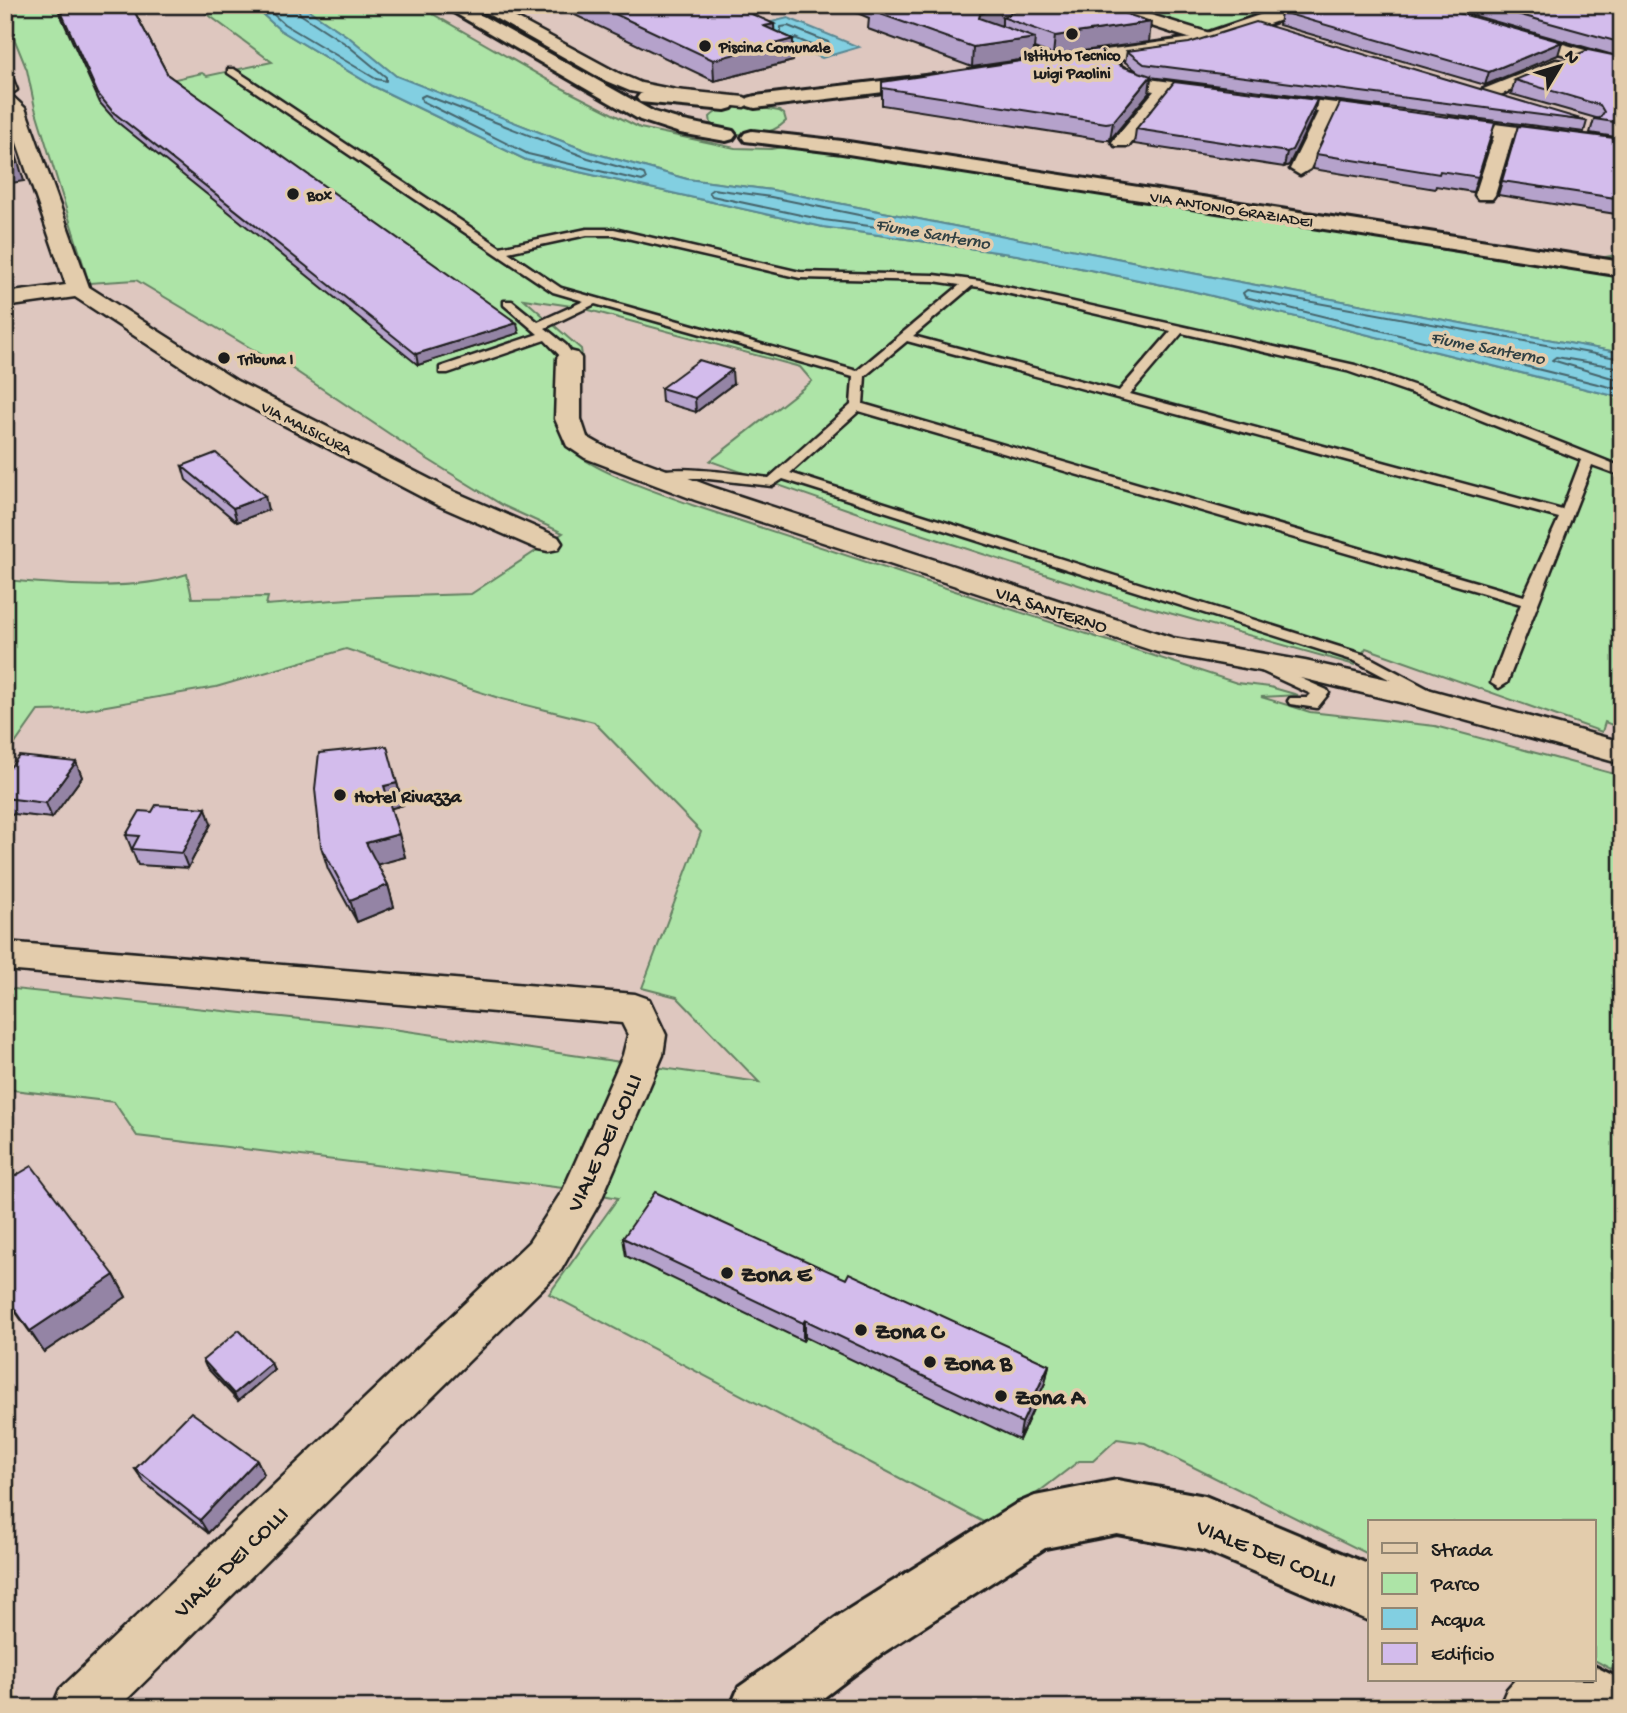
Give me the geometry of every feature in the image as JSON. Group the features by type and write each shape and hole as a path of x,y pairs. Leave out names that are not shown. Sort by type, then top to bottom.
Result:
{"street":[{"path":"450,5 647,116 680,127 726,135"},
{"path":"480,5 636,87 676,96 741,102"},
{"path":"1102,5 1210,39"},
{"path":"1014,69 1210,39 1307,5"},
{"path":"1253,25 1274,31"},
{"path":"1501,32 1622,65"},
{"path":"1511,102 1480,92 1582,54"},
{"path":"1103,56 1136,83 1397,117"},
{"path":"579,76 630,95 656,100 741,102 957,78"},
{"path":"1122,142 1166,87"},
{"path":"752,137 778,133 795,121 799,111 806,105 840,93"},
{"path":"5,97 16,108 86,288 5,300"},
{"path":"726,135 708,130 700,122 703,113 741,102"},
{"name":"VIA ANTONIO GRAZIADEI","path":"741,102 778,105 787,109 807,134 842,147"},
{"path":"1300,169 1329,108"},
{"path":"1424,120 1622,146"},
{"path":"1585,124 1622,135"},
{"path":"1485,195 1505,131"},
{"name":"VIA ANTONIO GRAZIADEI","path":"726,135 842,147 1622,269"},
{"name":"VIA MALSICURA","path":"86,288 228,386 445,499 548,543"},
{"name":"VIA SANTERNO","path":"569,358 568,419 576,441 594,452 653,475 1168,646 1306,670 1443,703 1622,753"},
{"name":"VIALE DEI COLLI","path":"5,956 635,1009 648,1035 643,1055 580,1200 545,1256 79,1708"},
{"name":"VIALE DEI COLLI","path":"760,1708 861,1634 1035,1523 1117,1507 1205,1523 1368,1592"},
{"path":"1526,1708 1548,1682"},
{"path":"1564,1682 1614,1708"}],"lane":[{"path":"1007,44 1043,56 1054,63"},
{"path":"231,71 548,286 593,302 859,375"},
{"path":"5,97 13,90 7,75"},
{"path":"497,251 587,232 614,232 800,275 934,278 970,282 1291,353 1393,381 1622,472"},
{"path":"653,475 700,474 772,482 857,406 859,375 970,282"},
{"path":"444,370 541,332 593,302"},
{"path":"508,303 562,348 569,358"},
{"path":"1122,396 1180,328"},
{"path":"905,337 1567,516"},
{"path":"857,406 1529,601"},
{"path":"1499,682 1588,458"},
{"path":"780,474 1360,658 1443,703"},
{"path":"1254,662 1321,693 1311,704 1296,701"}],"green space":[{"path":"5,5 82,5 171,80 202,73 207,76 272,62 195,5 252,5 280,30 373,86 526,160 823,227 1017,255 1192,291 1622,398 1622,729 1605,722 1602,732 1366,648 1355,665 1137,604 878,520 710,461 812,381 800,367 578,307 524,299 581,349 582,356 558,360 563,443 590,463 623,479 692,505 1237,683 1270,687 1298,695 1261,697 1310,712 1435,726 1622,776 1622,1675 1596,1661 1596,1520 1368,1520 1368,1554 1145,1443 1117,1439 1093,1461 1079,1461 993,1527 549,1294 618,1198 571,1189 137,1136 114,1102 5,1089 5,988 386,1028 759,1082 677,997 642,988 701,832 594,722 502,699 346,649 216,687 83,710 38,711 5,758 5,580 97,586 166,580 187,574 192,598 268,597 266,605 471,594 563,533 504,506 424,457 279,360 269,367 262,355 136,280 89,283 35,108 27,70 5,16"},
{"path":"301,5 417,5 562,88 640,128 735,148 771,149 794,145 838,148 1568,269 1573,263 1622,254 1622,353 1197,274 772,190 687,179 590,152 396,76 350,38"},
{"path":"1094,5 1313,5 1208,41"},
{"path":"745,105 779,111 784,114 786,121 779,127 760,134 728,132 711,124 710,117 718,111"}],"water":[{"name":"Fiume Santerno","path":"252,5 301,5 350,38 396,76 590,152 687,179 772,190 1197,274 1622,353 1622,398 1192,291 1017,255 823,227 526,160 373,86 280,30"},
{"path":"788,18 859,47 822,58 751,27"}],"building":[{"path":"58,5 131,5 168,75 517,323 416,354 113,112 98,94"},
{"path":"596,5 732,5 774,24 764,26 793,39 713,60"},
{"path":"884,5 1006,5 980,14 979,18 1035,38 973,47 869,10"},
{"path":"1020,5 1099,5 1151,22 1055,36 1002,17 1022,9"},
{"path":"1301,5 1430,5 1562,42 1489,72 1281,12"},
{"path":"1485,5 1622,5 1622,43"},
{"path":"1256,22 1587,121 1144,64 1127,51 1189,43"},
{"path":"1100,49 1121,66 1151,76 1113,122 882,88 882,82"},
{"path":"1588,50 1622,57 1622,123 1594,119 1600,118 1604,112 1600,105 1515,80"},
{"path":"1174,82 1317,100 1292,150 1287,152 1136,129"},
{"path":"1340,103 1495,123 1478,177 1440,171 1439,174 1316,154"},
{"path":"5,120 18,163 5,165"},
{"path":"1518,126 1622,139 1622,199 1502,181"},
{"path":"699,360 732,370 695,398 661,388"},
{"path":"216,453 265,496 233,508 182,466"},
{"path":"387,746 397,783 384,786 399,834 366,843 388,885 350,900 321,846 315,789 319,753"},
{"path":"19,756 76,762 46,803 5,798 5,774"},
{"path":"156,805 206,808 182,853 132,849 139,836 126,835 140,811 152,812"},
{"path":"32,1166 114,1275 30,1331 5,1295 5,1182"},
{"path":"655,1192 846,1279 849,1273 1049,1365 1022,1423 805,1320 803,1323 623,1238"},
{"path":"239,1330 271,1363 234,1394 203,1360"},
{"path":"191,1412 257,1460 200,1520 135,1469"}],"place":[{"name":"Istituto Tecnico Luigi Paolini","path":"1072,34"},
{"name":"Piscina Comunale","path":"705,46"},
{"name":"Box","path":"293,194"},
{"name":"Tribuna I","path":"224,358"},
{"name":"Hotel Rivazza","path":"340,795"},
{"name":"Zona E","path":"727,1273"},
{"name":"Zona C","path":"861,1330"},
{"name":"Zona B","path":"930,1362"},
{"name":"Zona A","path":"1001,1396"}]}
